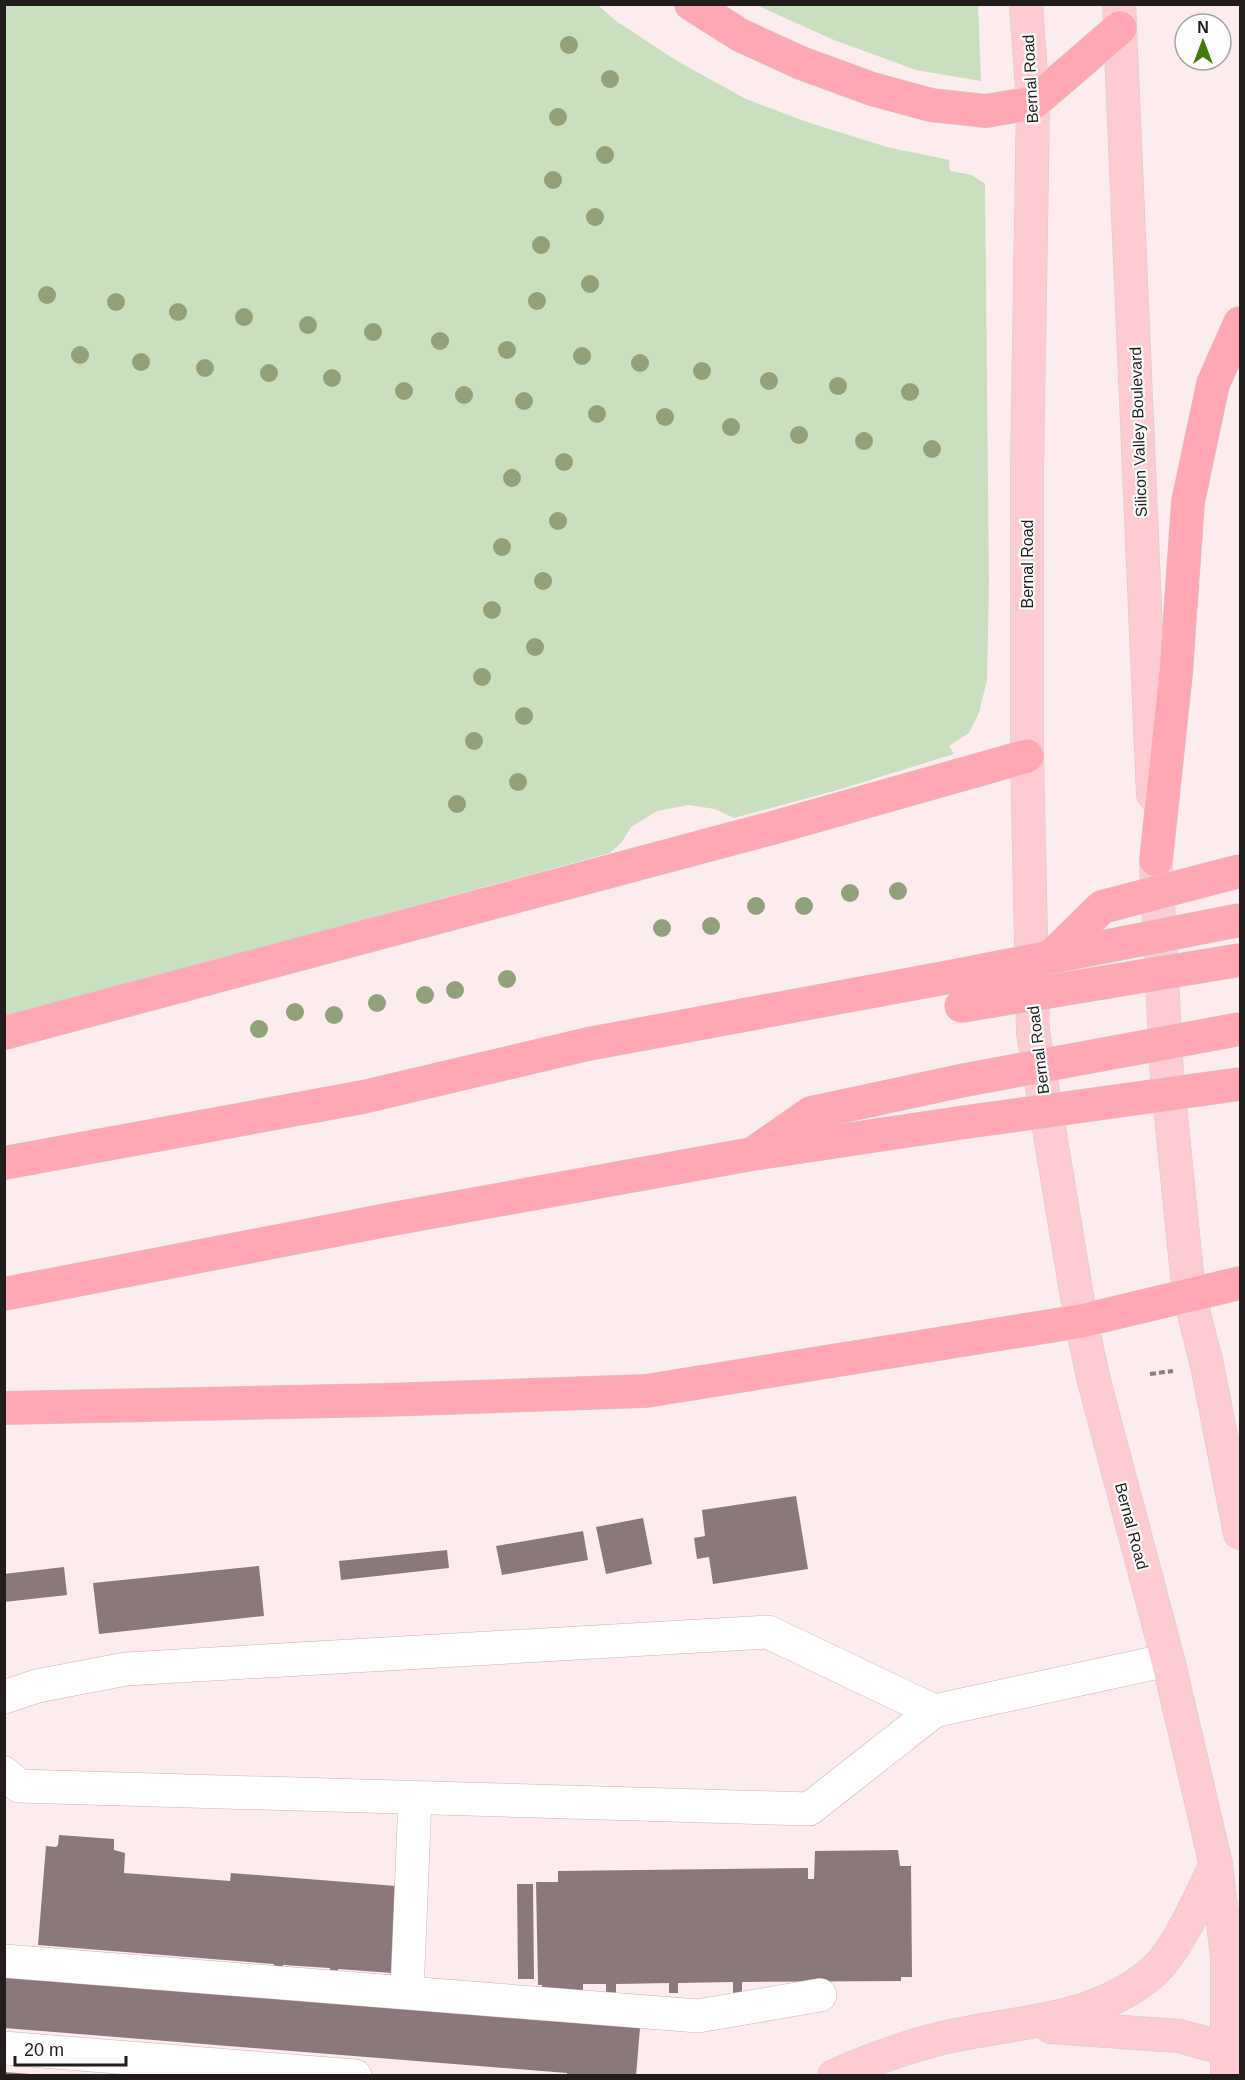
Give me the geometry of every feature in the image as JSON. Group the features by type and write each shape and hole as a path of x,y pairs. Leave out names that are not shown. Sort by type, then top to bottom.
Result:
{"highway":[{"path":"691,4 740,35 801,63 872,89 931,105 986,111 1033,103 1119,16"},
{"path":"1156,860 1176,673 1188,502 1213,384 1240,323"},
{"path":"4,1033 776,827 1026,756"},
{"path":"1052,956 1102,907 1240,871"},
{"path":"961,990 1052,956 1240,920"},
{"path":"4,1163 363,1097 588,1044 872,991 961,990 1240,960"},
{"path":"752,1154 811,1113 965,1080 1240,1029"},
{"path":"4,1294 387,1220 752,1154 1240,1084"},
{"path":"4,1408 383,1400 646,1390 1080,1321 1240,1283"}],"main road":[{"name":"Bernal Road","path":"1026,4 1033,103 1026,470 1026,756 1033,1032 1080,1321 1168,1660 1216,1865 1227,1956 1231,2061"},
{"name":"Silicon Valley Boulevard","path":"1119,16 1156,860"},
{"path":"1156,860 1167,1077 1189,1294 1207,1365 1240,1533"},
{"path":"834,2076 881,2055 982,2030 1026,2025 1093,2006 1127,1992 1155,1970 1175,1943 1216,1865"},
{"path":"1026,2025 1179,2036 1231,2061"}],"lane":[{"path":"4,1696 37,1686 126,1669 768,1632 934,1711"},
{"path":"4,1773 19,1786 809,1809 934,1711 1168,1660"},
{"path":"406,1992 415,1798"},
{"path":"4,1960 698,2016 820,1995"},
{"path":"4,2048 355,2076"}],"path":[{"path":"1150,1374 1179,1370"}],"green space":[{"path":"5,5 598,5 616,21 677,61 746,99 810,123 887,147 949,160 950,171 972,175 985,184 989,584 987,680 979,713 969,733 949,746 954,754 841,789 734,818 715,809 688,805 657,811 631,827 622,842 610,853 5,1017"},
{"path":"756,5 978,5 981,81 916,70 834,40"}],"building":[{"path":"796,1496 808,1569 713,1584 709,1557 697,1559 694,1538 705,1536 702,1510"},
{"path":"643,1518 652,1564 606,1574 596,1527"},
{"path":"583,1531 588,1560 502,1575 496,1546"},
{"path":"447,1550 449,1568 341,1580 339,1561"},
{"path":"259,1566 264,1616 99,1634 93,1583"},
{"path":"64,1567 67,1595 4,1602 4,1574"},
{"path":"59,1835 114,1839 114,1850 125,1853 124,1873 230,1881 231,1873 396,1886 392,1973 338,1969 337,1979 330,1978 330,1968 283,1965 282,1974 274,1974 274,1964 38,1945 46,1846 56,1847"},
{"path":"898,1850 900,1866 911,1866 912,1977 901,1977 901,1981 742,1982 742,1993 733,1993 733,1982 678,1983 678,1993 669,1993 669,1983 616,1984 616,1994 606,1994 606,1984 583,1984 583,2002 542,2003 542,1985 538,1985 536,1882 558,1882 558,1871 808,1868 808,1879 814,1879 815,1851"},
{"path":"517,1884 533,1884 534,1979 518,1979"},
{"path":"4,1977 640,2028 636,2076 567,2076 567,2073 4,2028"},
{"path":"4,2072 30,2074 30,2076 4,2076"}]}
